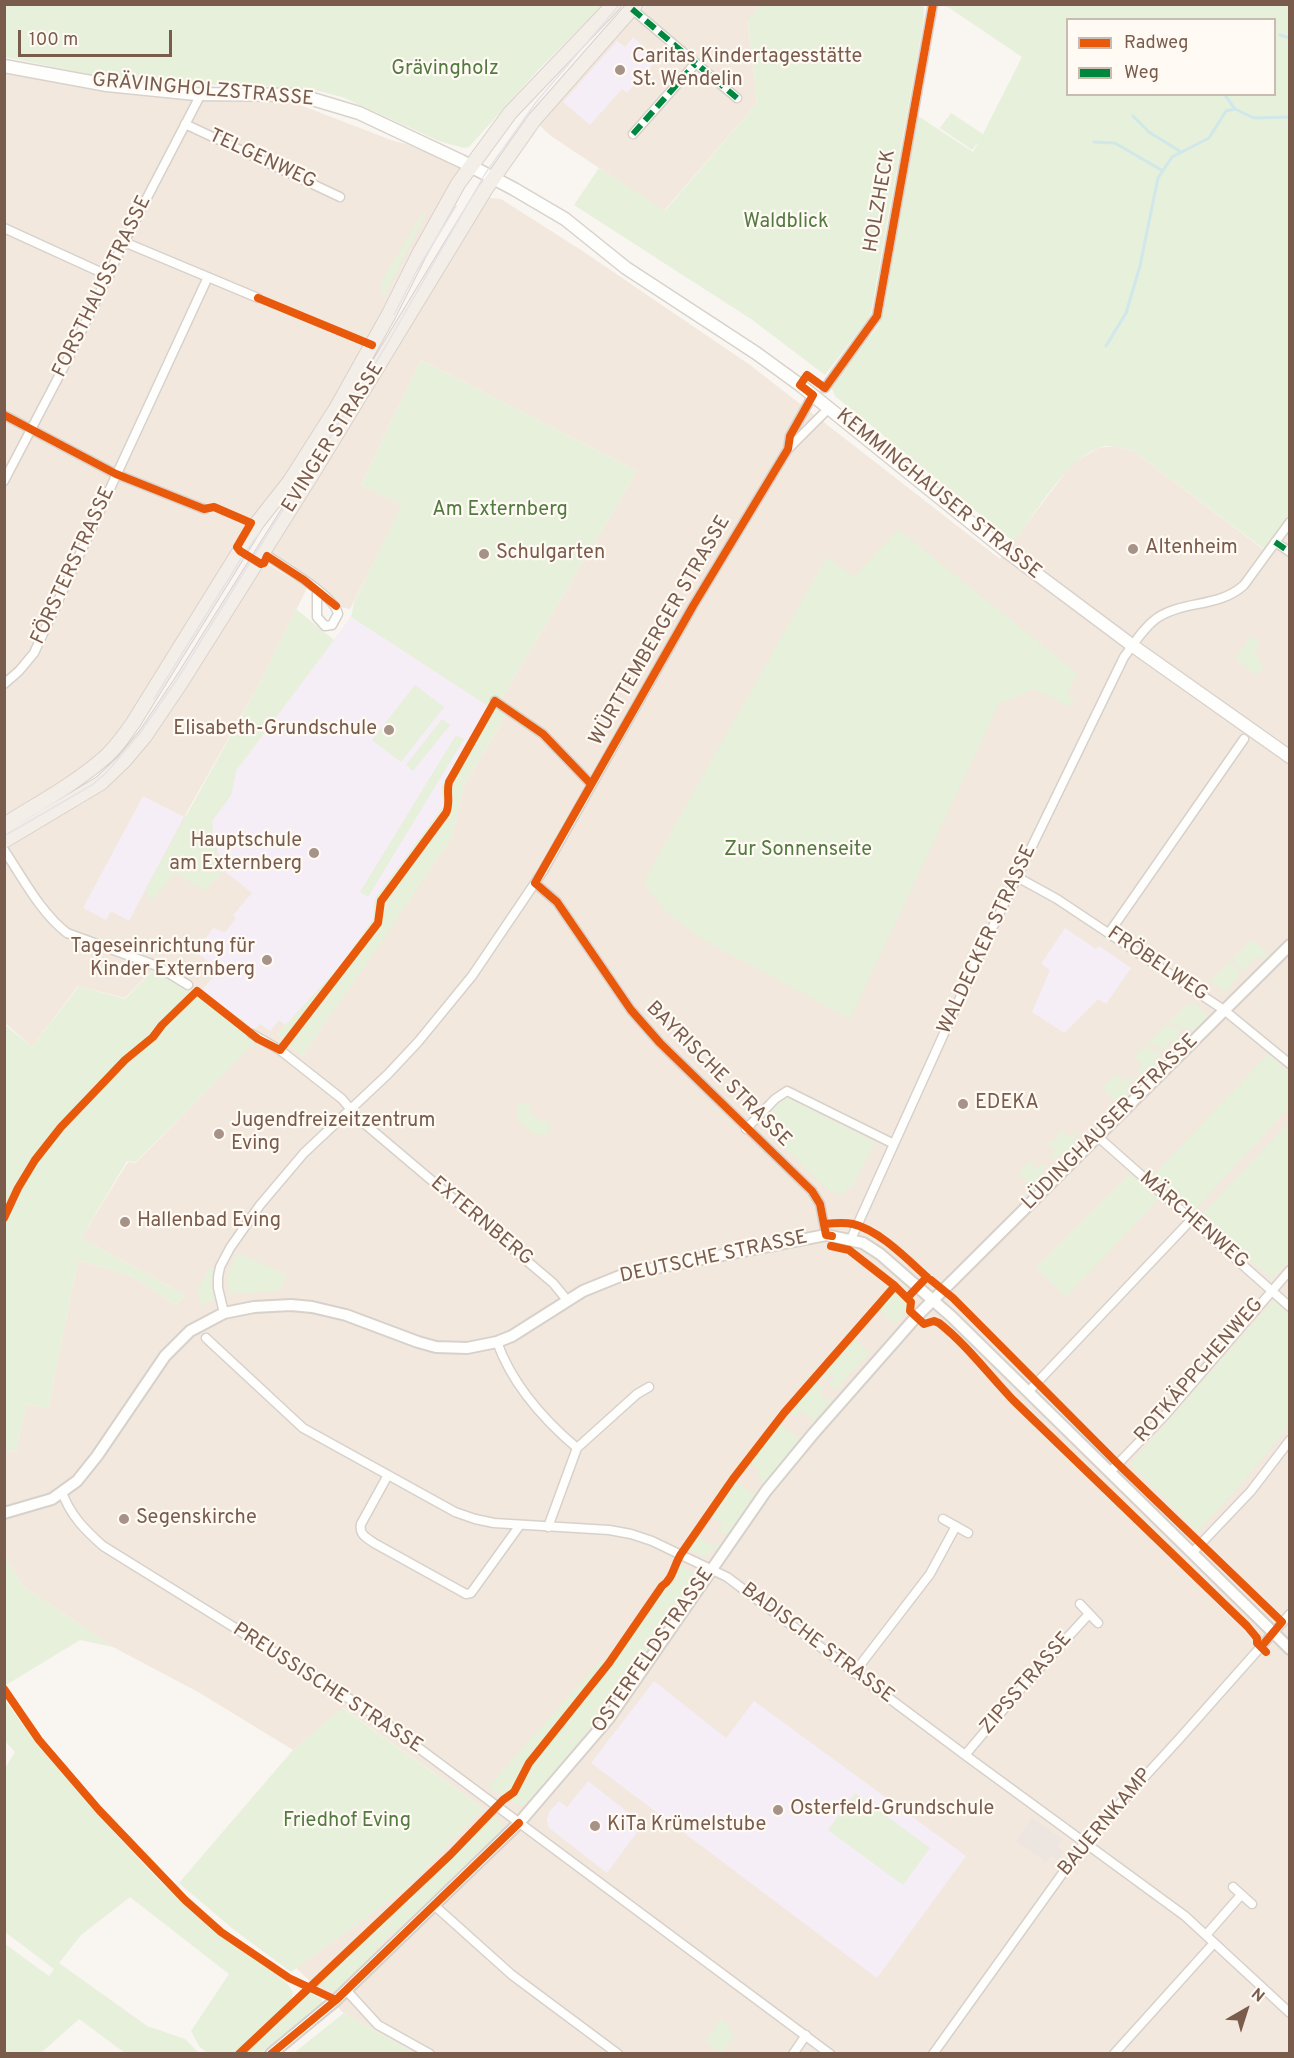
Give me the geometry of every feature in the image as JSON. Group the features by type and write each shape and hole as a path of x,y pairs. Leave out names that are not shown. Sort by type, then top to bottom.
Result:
{"main road":[{"name":"EVINGER STRASSE","path":"4,825 66,786 103,759 118,744 257,523 290,481 331,416 390,314 425,243 458,184 510,113 614,4"},
{"name":"EVINGER STRASSE","path":"4,841 88,792 108,777 145,736 357,402 494,178 534,120 634,7"},
{"name":"GRÄVINGHOLZSTRASSE","path":"4,66 107,85 201,94 299,95 359,113 494,178"},
{"name":"KEMMINGHAUSER STRASSE","path":"494,178 565,219 626,268 756,353 813,395 1006,551 1133,646 1290,757"}],"street":[{"name":"HOLZHECK","path":"825,388 877,316 933,4"},
{"path":"634,7 695,64 737,98"},
{"path":"633,134 695,64"},
{"name":"FORSTHAUSSTRASSE","path":"4,481 201,94"},
{"name":"TELGENWEG","path":"185,124 340,197"},
{"path":"4,228 109,276"},
{"path":"124,242 258,298"},
{"name":"FÖRSTERSTRASSE","path":"4,684 34,653 208,277"},
{"name":"WÜRTTEMBERGER STRASSE","path":"788,449 790,436 813,395"},
{"name":"WÜRTTEMBERGER STRASSE","path":"224,1313 218,1288 218,1277 220,1267 230,1248 260,1206 304,1153 351,1110 418,1042 472,976 535,884 722,556 788,449 829,408"},
{"path":"4,415 116,474 204,509"},
{"name":"WALDECKER STRASSE","path":"851,1239 1017,878 1125,657 1143,631 1162,615 1185,607 1208,603 1237,592 1290,522"},
{"path":"1275,542 1290,552"},
{"path":"262,552 317,590"},
{"path":"495,701 543,734 591,784"},
{"path":"1109,933 1244,739"},
{"path":"4,850 55,924 68,933 157,966 188,985"},
{"name":"FRÖBELWEG","path":"1017,878 1043,890 1224,1010 1290,1064"},
{"name":"BAYRISCHE STRASSE","path":"535,884 557,902 639,1020 816,1197 820,1203 826,1235"},
{"name":"LÜDINGHAUSER STRASSE","path":"934,1301 1290,945"},
{"name":"EXTERNBERG","path":"252,1034 280,1050 342,1099 359,1119 553,1283 567,1300"},
{"name":"BAYRISCHE STRASSE","path":"746,1129 775,1099 787,1091 894,1144"},
{"name":"MÄRCHENWEG","path":"1097,1136 1290,1307"},
{"path":"1028,1392 1191,1220"},
{"name":"DEUTSCHE STRASSE","path":"4,1513 52,1499 77,1481 97,1456 165,1356 179,1340 198,1326 224,1313 254,1307 291,1305 346,1315 436,1347 467,1348 497,1342 525,1328 583,1291 625,1274 826,1235 851,1239"},
{"path":"851,1239 863,1243 880,1254 934,1301 1290,1649"},
{"name":"ROTKÄPPCHENWEG","path":"1110,1472 1166,1414 1290,1270"},
{"name":"OSTERFELDSTRASSE","path":"271,2054 346,1990 519,1822 609,1718 766,1491 792,1458 916,1317 934,1301"},
{"name":"BADISCHE STRASSE","path":"206,1338 303,1428 455,1512 475,1520 609,1530 631,1534 652,1541 712,1569 738,1585 1185,1916 1290,2013"},
{"path":"497,1342 530,1400 577,1448"},
{"path":"548,1527 577,1448 637,1394 649,1387"},
{"path":"1192,1553 1251,1491 1290,1440"},
{"path":"388,1475 361,1524 362,1535 466,1594 471,1593 520,1525"},
{"name":"PREUSSISCHE STRASSE","path":"62,1492 77,1520 103,1546 360,1705 830,2054"},
{"path":"943,1519 968,1533"},
{"path":"854,1672 930,1574 956,1526"},
{"name":"ZIPSSTRASSE","path":"1080,1604 1098,1623"},
{"name":"ZIPSSTRASSE","path":"965,1755 1025,1684 1089,1614"},
{"name":"BAUERNKAMP","path":"933,2054 1085,1842 1290,1614"},
{"path":"1233,1887 1252,1904"},
{"path":"1206,1935 1241,1895"},
{"path":"435,1906 512,1975 618,2054"},
{"path":"1114,2054 1214,1943"},
{"path":"346,1990 378,2025 430,2054"},
{"path":"793,2054 806,2035"}],"shaded area":[{"path":"647,5 761,5 748,20 757,103 664,211 551,136 534,120 565,85"},
{"name":"Caritas Kindertagesstätte St. Wendelin","path":"633,37 658,59 627,93 622,89 590,125 563,102 617,41 625,47"},
{"path":"5,73 137,94 209,101 295,103 391,140 456,158 471,166 364,359 102,760 5,825"},
{"path":"480,197 501,199 584,252 750,365 1000,559 1072,464 1098,448 1115,446 1135,452 1263,549 1289,515 1289,2053 414,2053 344,2013 296,1968 407,1888 483,1808 343,1708 293,1750 200,1693 113,1647 24,1587 5,1557 5,1452 16,1451 26,1404 48,1409 78,1260 131,1276 176,1305 185,1295 81,1238 128,1162 136,1163 258,1038 159,963 125,998 78,986 32,1047 5,1023 5,847 113,780 261,560 307,588 263,677 184,817 236,771 351,617 444,806 339,967 277,1034 302,1056 452,837 464,786 505,716 499,703 637,471 421,360 361,485 403,505 350,609 336,606 262,552"},
{"path":"351,617 488,705 441,787 444,806 376,898 373,919 339,967 288,1027 279,1020 270,1031 260,1024 255,1030 202,990 219,970 196,952 213,928 226,931 236,918 233,915 252,893 223,870 213,836 212,821 231,795 236,771"},
{"path":"143,796 184,817 129,921 111,911 106,920 83,908"},
{"path":"1065,928 1096,949 1099,946 1131,968 1106,1004 1098,999 1064,1033 1032,1012 1050,970 1041,964"},
{"name":"Osterfeld-Grundschule","path":"654,1681 726,1738 754,1701 966,1856 877,1978 591,1763"},
{"name":"KiTa Krümelstube","path":"588,1781 643,1824 607,1873 549,1828 547,1820 549,1812 559,1801 567,1807"},
{"path":"1032,1818 1062,1839 1057,1847 1063,1852 1058,1859 1051,1855 1046,1862 1016,1841"}],"green space":[{"name":"Waldblick","path":"916,4 924,7 923,25 871,312 825,375 751,319 574,205 599,168 665,211 757,103 748,19 761,5"},
{"name":"Grävingholz","path":"5,5 603,5 539,69 469,147 464,148 439,141 342,97 307,88 136,84 5,57"},
{"path":"939,5 1289,5 1289,515 1264,549 1135,452 1112,446 1098,448 1074,464 1052,489 1014,542 835,396 831,386 878,326 883,315 918,116 973,152 979,141 972,150 940,128 951,113 983,134 1022,57 948,7"},
{"path":"427,212 384,297 381,293 381,282 421,215"},
{"name":"Am Externberg","path":"421,360 637,471 499,703 505,716 464,786 452,837 302,1056 277,1034 339,967 373,919 375,898 444,806 441,787 488,706 351,617 354,602 402,505 361,485"},
{"name":"Zur Sonnenseite","path":"898,529 1077,673 1067,695 1074,699 1070,707 1034,689 999,704 850,1019 704,940 662,906 644,880 825,560 828,557 854,577"},
{"path":"296,609 334,640 236,771 231,795 212,821 213,836 223,870 206,891 175,873 154,899 150,899 145,890 263,677"},
{"path":"1251,636 1260,643 1254,652 1259,655 1257,659 1264,665 1257,675 1234,659"},
{"path":"415,685 444,707 401,762 372,740"},
{"path":"442,719 450,725 413,771 406,765"},
{"path":"456,735 464,739 368,897 360,892"},
{"path":"1252,939 1270,957 1256,958 1242,971 1232,959"},
{"path":"1230,961 1241,975 1220,995 1222,989 1209,982"},
{"path":"157,966 188,985 258,1039 136,1162 127,1161 81,1238 185,1295 176,1305 131,1276 78,1260 48,1409 26,1404 16,1451 5,1452 4,1024 32,1047 79,986 125,999"},
{"path":"1194,1002 1209,1017 1195,1031 1168,1023 1187,1004 1190,1007"},
{"path":"1166,1025 1182,1030 1176,1037 1183,1043 1179,1047 1172,1040 1162,1051 1158,1050 1157,1046 1145,1045"},
{"path":"1144,1047 1160,1053 1156,1057 1162,1064 1152,1074 1146,1068 1140,1074 1137,1071 1142,1065 1134,1056"},
{"path":"1268,1054 1289,1072 1289,1108 1193,1212 1153,1176"},
{"path":"1116,1074 1124,1082 1131,1076 1134,1079 1127,1086 1134,1092 1120,1106 1102,1088"},
{"path":"786,1097 875,1142 852,1188 847,1188 844,1196 828,1190 759,1124"},
{"path":"517,1103 529,1103 530,1113 540,1121 549,1121 549,1134 535,1135 517,1120"},
{"path":"1289,1122 1289,1262 1272,1279 1199,1217"},
{"path":"1061,1129 1069,1137 1074,1132 1078,1135 1072,1141 1079,1147 1065,1161 1058,1155 1053,1160 1050,1157 1055,1151 1047,1143 1058,1137 1057,1134"},
{"path":"1029,1161 1037,1169 1043,1163 1046,1167 1041,1172 1047,1178 1034,1191 1018,1173"},
{"path":"1130,1173 1159,1199 1066,1297 1036,1267"},
{"path":"238,1253 287,1275 279,1291 230,1294 227,1283 228,1273"},
{"path":"210,1268 213,1270 212,1285 215,1299 201,1307 200,1296 196,1291"},
{"path":"895,1289 911,1305 895,1324 878,1309"},
{"path":"1274,1300 1289,1314 1289,1426 1198,1532 1130,1464"},
{"path":"853,1338 870,1353 845,1379 837,1391 829,1384 834,1377 831,1375 826,1381 821,1378 821,1374"},
{"path":"815,1381 824,1388 820,1394 828,1401 834,1398 809,1427 813,1420 801,1411 796,1417 789,1411"},
{"path":"779,1423 798,1438 804,1433 765,1483 757,1477 761,1471 749,1462"},
{"path":"735,1481 753,1494 757,1489 760,1491 728,1535 719,1531 723,1524 710,1516"},
{"path":"697,1536 715,1547 719,1542 721,1546 719,1550 716,1549 710,1554 701,1556 687,1549"},
{"path":"5,1557 24,1587 113,1647 80,1640 6,1685 4,1682"},
{"path":"679,1565 701,1575 597,1719 529,1802 520,1806 488,1787 600,1661 609,1661"},
{"path":"4,1699 87,1802 160,1881 208,1926 277,1974 291,1989 293,1994 291,2002 237,2053 207,2053 199,2046 191,2031 229,1974 130,1897 81,1935 59,1963 147,2026 185,2039 199,2053 125,2053 79,2019 41,2053 5,2053 5,1944 49,1976 54,1969 5,1932 5,1768 15,1752 5,1741"},
{"name":"Friedhof Eving","path":"342,1708 483,1808 407,1888 291,1972 233,1929 179,1883 293,1750"},
{"path":"855,1793 930,1848 903,1885 828,1830"},
{"path":"494,1815 502,1823 503,1831 400,1933 396,1929 373,1952 376,1955 340,1989 334,1991 319,1986 319,1981"},
{"path":"307,1992 321,1998 323,2004 261,2053 244,2054"},
{"path":"344,2013 414,2053 294,2053"},
{"path":"721,2019 731,2027 729,2031 735,2035 722,2053 705,2041"}],"waterway":[{"path":"1280,35 1290,38"},
{"path":"1225,96 1235,109"},
{"path":"1106,346 1126,313 1140,266 1158,178 1172,157 1209,138 1226,111 1235,109 1254,118 1290,117"},
{"path":"1133,116 1149,132 1181,152"},
{"path":"1094,142 1115,143 1163,171"}],"tram line":[{"path":"4,836 92,785 106,773 140,733 178,678 315,462 387,344 485,174 537,101 620,4"},
{"path":"394,315 417,270 456,206"},
{"path":"154,699 260,532"}],"marked path":[{"path":"632,9 737,98"},
{"path":"633,134 695,64"},
{"path":"1275,542 1290,552"}],"cycle path":[{"path":"832,1236 826,1235 820,1204 812,1191 660,1043 631,1010 557,902 535,883 693,606 788,449 790,436 813,395 800,385 807,375 825,388 877,316 933,4"},
{"path":"258,298 372,345"},
{"path":"4,415 116,474 204,509 214,507 251,523 237,547 240,551 261,564 267,556 304,580 336,606"},
{"path":"4,1218 35,1160 61,1127 125,1060 153,1037 197,991 258,1039 280,1050 378,923 381,901 446,813 449,782 495,701 543,734 591,784"},
{"path":"824,1224 846,1223 863,1227 902,1254 927,1277 908,1297"},
{"path":"831,1246 849,1250 895,1286"},
{"path":"931,1280 953,1298 1117,1463 1282,1622 1261,1647"},
{"path":"239,2054 514,1792 529,1763 609,1663 662,1586 669,1580 681,1554 733,1479 784,1413 895,1286 911,1302 910,1311 924,1324 934,1321 939,1323 959,1341 1013,1400 1247,1626 1257,1638 1257,1643 1266,1652"},
{"path":"4,1689 39,1740 99,1810 185,1900 221,1932 289,1978 336,2000"},
{"path":"271,2054 336,2000 519,1823"}],"place":[{"name":"Caritas Kindertagesstätte St. Wendelin","path":"620,70"},
{"name":"Altenheim","path":"1133,549"},
{"name":"Schulgarten","path":"484,554"},
{"name":"Elisabeth-Grundschule","path":"389,730"},
{"name":"Hauptschule am Externberg","path":"314,853"},
{"name":"Tageseinrichtung für Kinder Externberg","path":"267,960"},
{"name":"EDEKA","path":"963,1104"},
{"name":"Jugendfreizeitzentrum Eving","path":"219,1134"},
{"name":"Hallenbad Eving","path":"125,1222"},
{"name":"Segenskirche","path":"124,1519"},
{"name":"Osterfeld-Grundschule","path":"778,1810"},
{"name":"KiTa Krümelstube","path":"595,1826"}]}
